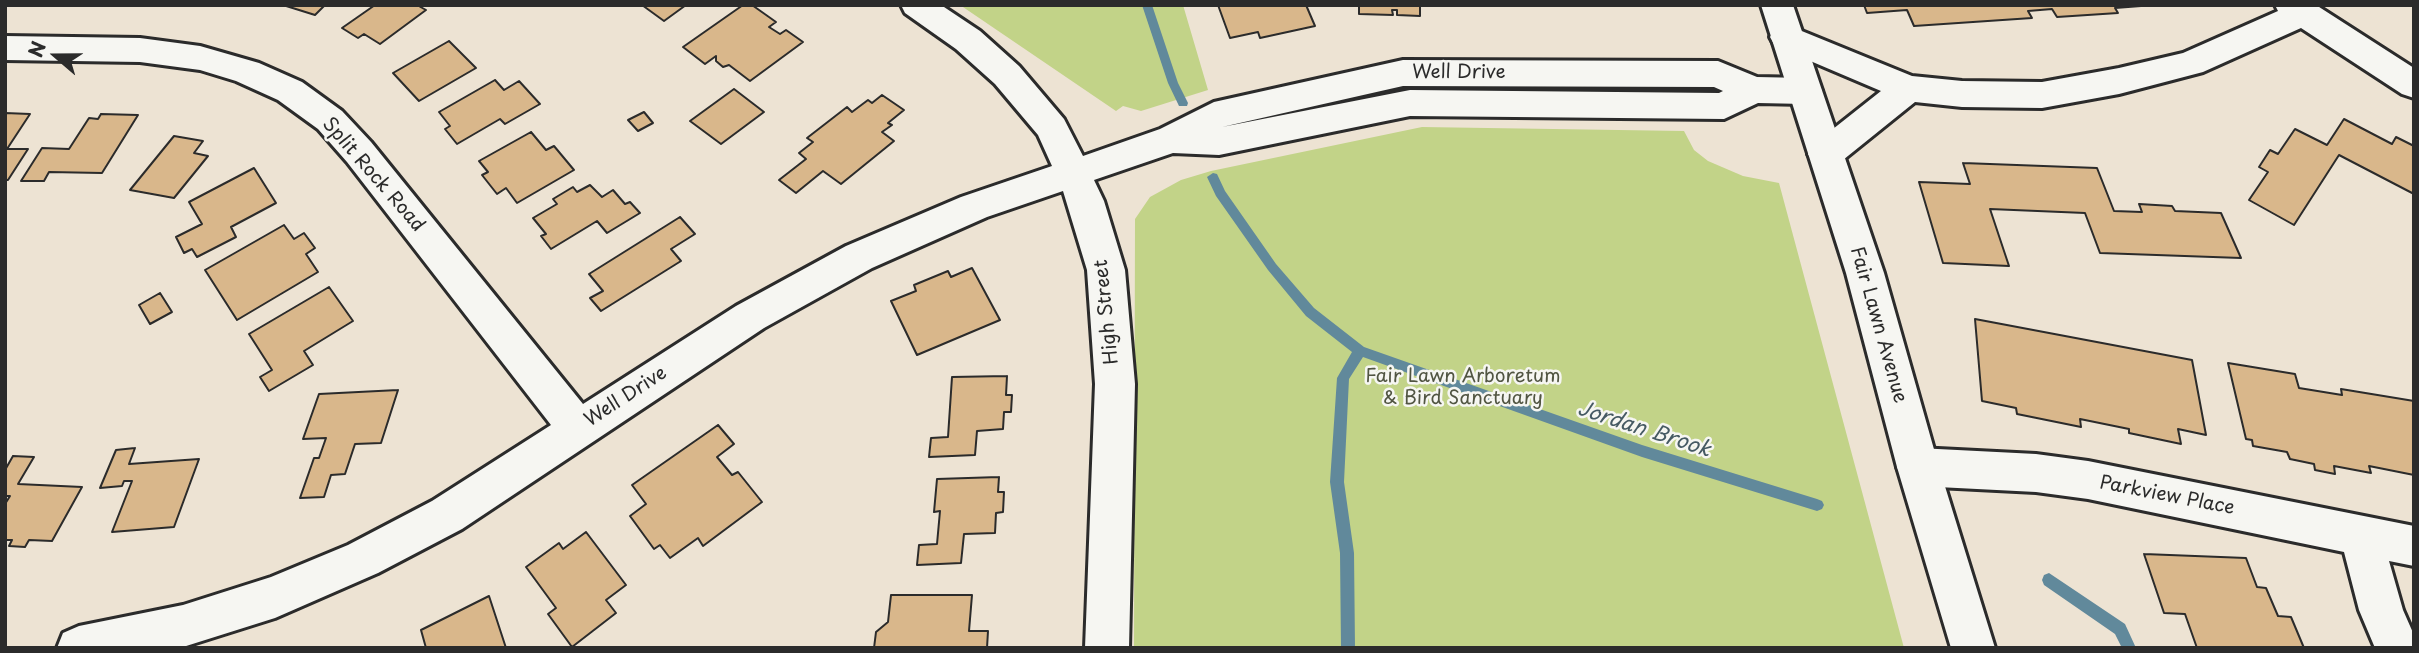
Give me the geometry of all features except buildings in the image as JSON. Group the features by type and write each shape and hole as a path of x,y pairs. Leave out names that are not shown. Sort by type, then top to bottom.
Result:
{"street":[{"name":"High Street","path":"917,5 968,40 1007,75 1052,128 1086,201 1106,270 1115,384 1107,648"},
{"path":"1782,21 1908,88 1962,94 2042,95 2119,81 2191,63 2296,10 2414,85"},
{"name":"Fair Lawn Avenue","path":"1782,21 1865,273 1918,467 1973,648"},
{"name":"Split Rock Road","path":"5,48 140,50 200,58 247,72 290,91 330,120 359,152 578,428"},
{"path":"1826,154 1908,88"},
{"name":"Well Drive","path":"79,648 197,621 275,597 363,559 447,515 750,317 859,257 974,207 1172,139 1219,141 1410,103 1724,106 1753,90 1805,91"},
{"name":"Parkview Place","path":"1918,467 2036,473 2088,480 2414,546"},
{"path":"2361,536 2381,610 2397,648"}],"green space":[{"path":"960,5 1183,5 1208,90 1141,111 1123,106 1116,111"},
{"name":"Fair Lawn Arboretum & Bird Sanctuary","path":"1422,127 1684,131 1694,150 1708,161 1743,176 1779,183 1904,648 1134,648 1135,219 1150,197 1181,180 1211,171"}],"waterway":[{"name":"Jordan Brook","path":"1147,5 1173,83 1183,103"},
{"name":"Jordan Brook","path":"1213,177 1220,193 1272,267 1310,312 1360,351"},
{"path":"1348,648 1347,553 1337,482 1343,378 1360,351"},
{"name":"Jordan Brook","path":"1360,351 1642,451 1817,505"},
{"name":"Jordan Brook","path":"2049,580 2120,629 2129,648"}]}
